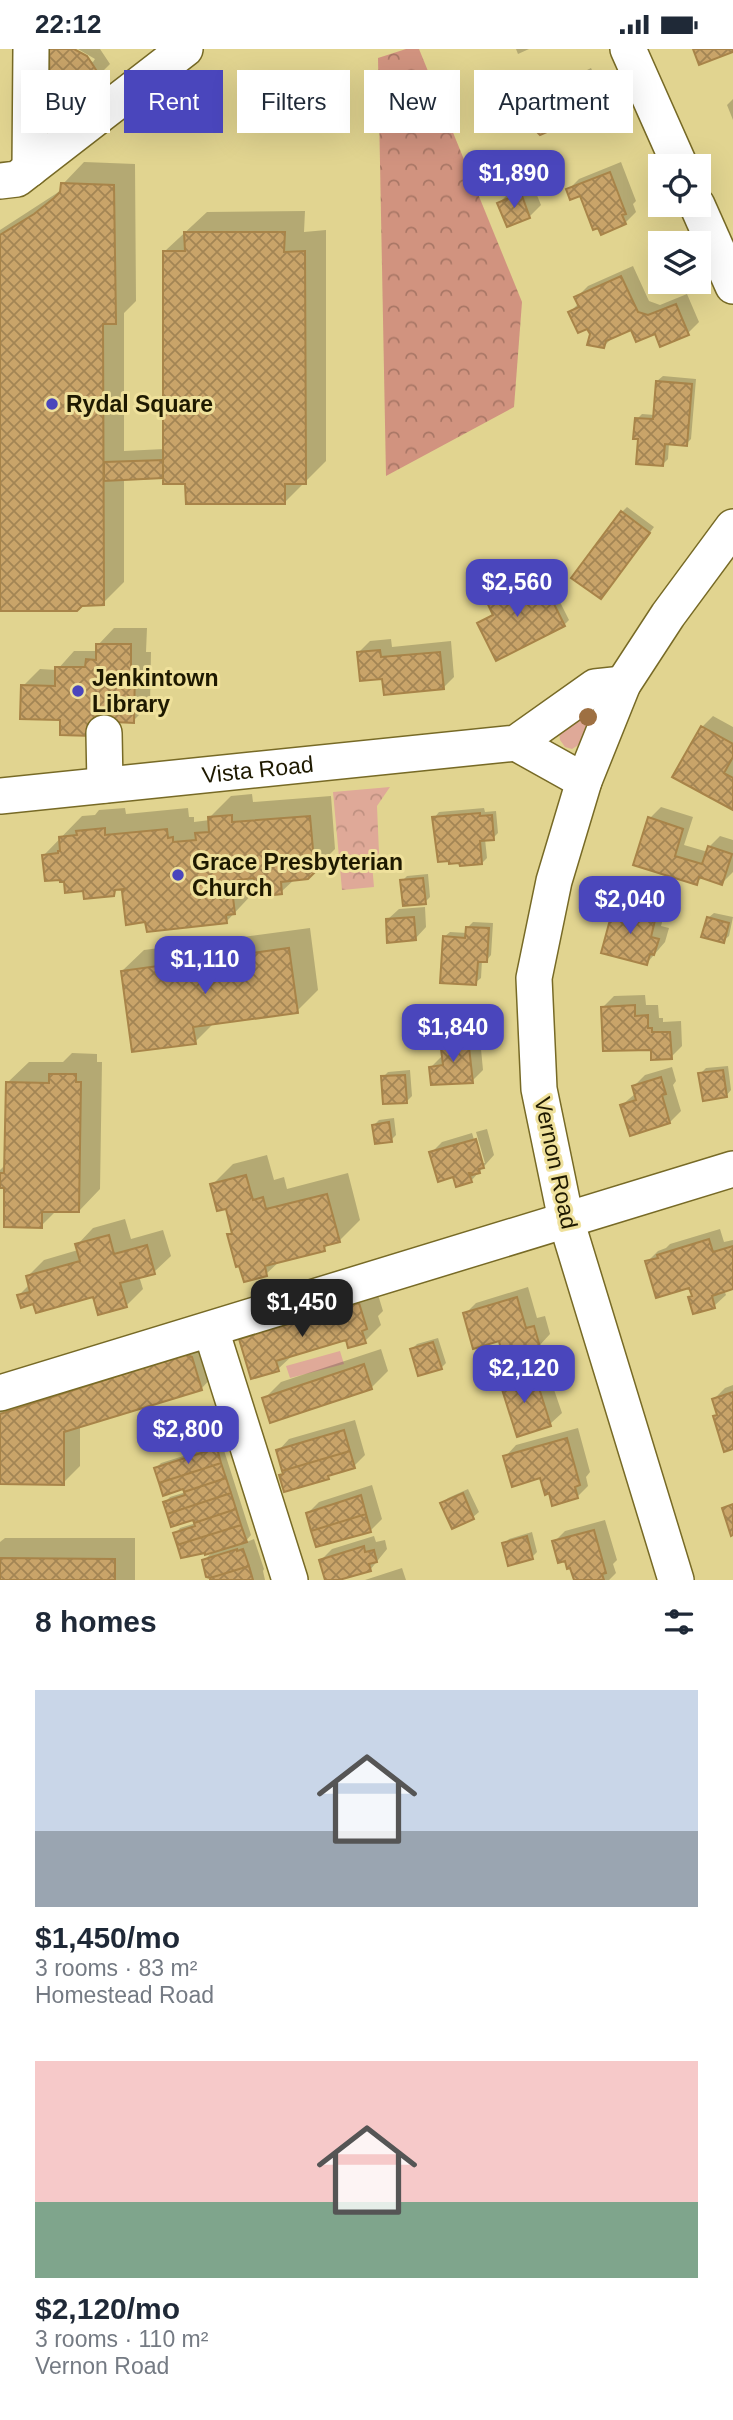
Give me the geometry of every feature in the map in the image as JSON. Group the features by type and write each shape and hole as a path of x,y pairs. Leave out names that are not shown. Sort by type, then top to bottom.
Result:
{"street":[{"path":"15,175 31,49"},
{"path":"15,175 185,49"},
{"path":"628,49 675,154"},
{"path":"702,217 733,286"},
{"name":"Vernon Road","path":"676,1580 566,1220 539,1089 534,978 551,891 584,781 623,684 668,615 733,527"},
{"name":"Vista Road","path":"0,796 516,743 595,687 623,684"},
{"path":"104,733 105,785"},
{"path":"516,743 584,781"},
{"path":"0,1393 733,1170"},
{"path":"211,1330 228,1424 290,1580"}],"green space":[{"path":"406,49 419,49 428,70 378,70 378,58"},
{"path":"379,133 453,133 522,302 514,407 386,476"},
{"path":"594,706 595,711 580,744 572,749 565,747 559,732"},
{"path":"390,787 377,806 379,853 372,864 374,887 342,890 333,792"},
{"path":"340,1351 344,1364 290,1378 286,1366"}],"building":[{"path":"49,49 74,49 87,56 96,70 50,70"},
{"path":"693,49 732,49 733,52 699,65"},
{"path":"610,172 626,214 622,215 626,224 601,235 598,228 593,230 580,196 570,200 566,189"},
{"name":"Rydal Square","path":"61,183 114,185 116,324 103,324 104,605 82,606 77,611 0,611 0,235 54,198 60,192"},
{"path":"521,193 530,218 507,227 497,203"},
{"path":"184,232 285,232 284,252 305,251 306,484 285,484 285,504 186,504 185,484 163,484 163,251 185,251"},
{"path":"621,276 638,312 648,315 676,304 689,335 660,347 655,334 636,342 631,330 606,341 604,348 587,345 590,334 587,329 578,333 568,312 579,307 574,297"},
{"path":"656,381 692,384 687,446 665,444 663,466 636,464 638,439 633,439 635,418 653,419"},
{"path":"163,460 163,478 104,481 104,462"},
{"path":"621,511 650,533 601,599 571,578"},
{"path":"499,579 511,604 544,584 565,626 496,661 477,623 493,615 480,588"},
{"name":"Jenkintown Library","path":"96,644 131,644 131,667 135,668 134,723 93,721 93,736 60,735 60,720 20,719 21,685 55,686 55,667 85,667 86,659 96,660"},
{"path":"380,650 381,657 440,652 444,689 384,695 382,679 360,681 357,652"},
{"path":"701,726 733,744 733,757 724,773 733,778 733,810 672,777"},
{"path":"480,813 480,816 492,815 494,840 480,841 482,864 460,866 459,863 449,864 449,861 438,862 432,817"},
{"name":"Grace Presbyterian Church","path":"232,815 232,822 310,816 315,872 308,879 281,882 282,894 256,897 254,878 238,880 239,888 232,889 235,914 226,915 227,923 147,932 145,922 126,925 122,891 124,889 115,890 114,896 84,899 83,891 65,893 64,882 60,880 45,881 42,855 58,853 59,837 77,835 76,831 105,828 105,835 167,829 168,838 173,837 173,842 196,840 195,833 209,832 208,817"},
{"path":"648,817 683,829 675,856 702,864 708,846 732,854 722,885 699,877 697,885 633,865"},
{"path":"423,878 426,904 403,906 400,880"},
{"path":"614,905 656,916 651,937 659,939 654,955 650,954 647,965 601,953"},
{"path":"414,917 416,940 387,943 386,919"},
{"path":"707,917 729,923 724,943 701,937"},
{"path":"466,927 489,928 487,962 478,962 476,985 440,983 443,936 465,938"},
{"path":"289,948 298,1013 193,1027 196,1044 132,1052 121,971"},
{"path":"635,1005 635,1016 648,1015 648,1028 652,1028 652,1032 670,1032 672,1059 651,1060 651,1050 603,1051 601,1007"},
{"path":"468,1038 473,1083 431,1085 429,1067 443,1065 440,1041"},
{"path":"723,1070 727,1097 703,1101 698,1073"},
{"path":"49,1074 76,1074 76,1082 81,1082 79,1212 42,1212 42,1228 4,1227 4,1188 0,1188 0,1173 4,1173 6,1082 49,1083"},
{"path":"405,1075 407,1103 383,1104 381,1076"},
{"path":"661,1077 666,1094 662,1095 670,1123 630,1136 620,1105 636,1100 632,1086"},
{"path":"389,1122 392,1142 375,1144 372,1125"},
{"path":"476,1139 484,1168 479,1169 480,1173 469,1173 472,1182 456,1187 453,1177 438,1182 429,1152"},
{"path":"246,1175 253,1200 263,1197 266,1209 327,1194 340,1242 324,1246 325,1251 265,1266 267,1276 244,1282 239,1266 236,1267 227,1234 232,1234 226,1209 217,1211 210,1184"},
{"path":"109,1235 114,1254 147,1245 155,1274 120,1283 127,1307 98,1315 93,1297 36,1313 33,1304 21,1308 17,1295 30,1292 26,1276 80,1261 75,1244"},
{"path":"709,1239 713,1252 733,1246 733,1289 712,1296 715,1308 693,1314 688,1297 692,1296 689,1288 656,1298 645,1261"},
{"path":"517,1297 526,1328 534,1326 540,1347 503,1358 499,1341 473,1349 463,1313"},
{"path":"359,1303 367,1329 362,1331 366,1343 348,1348 346,1340 276,1361 279,1371 251,1379 239,1339"},
{"path":"433,1342 442,1369 418,1376 410,1349"},
{"path":"185,1354 192,1357 202,1390 64,1432 64,1485 0,1484 0,1414"},
{"path":"364,1364 372,1389 270,1423 262,1398"},
{"path":"524,1372 530,1391 539,1388 551,1426 517,1437 499,1380"},
{"path":"733,1392 733,1449 724,1452 713,1416 717,1415 712,1399"},
{"path":"344,1430 350,1451 282,1471 276,1450"},
{"path":"567,1438 580,1485 575,1487 578,1498 552,1506 549,1493 545,1495 540,1478 512,1487 503,1456"},
{"path":"217,1448 221,1463 159,1483 154,1468"},
{"path":"350,1451 355,1468 284,1492 279,1475 283,1474 282,1471"},
{"path":"221,1463 226,1478 163,1496 159,1483"},
{"path":"226,1478 231,1493 167,1514 163,1502"},
{"path":"231,1493 236,1509 194,1523 193,1520 171,1527 167,1514"},
{"path":"463,1493 474,1519 452,1529 440,1503"},
{"path":"361,1495 366,1514 311,1531 306,1513"},
{"path":"733,1504 733,1535 731,1536 722,1508"},
{"path":"236,1509 241,1525 177,1545 173,1533"},
{"path":"366,1514 371,1532 316,1547 311,1531"},
{"path":"241,1525 247,1542 205,1555 181,1558 177,1545"},
{"path":"594,1530 606,1573 602,1574 604,1580 574,1580 565,1561 558,1563 552,1541"},
{"path":"527,1536 533,1559 508,1566 502,1543"},
{"path":"364,1546 365,1552 374,1550 377,1562 369,1564 371,1571 339,1580 325,1580 319,1560"},
{"path":"243,1549 249,1566 206,1577 202,1560"},
{"path":"0,1558 115,1559 115,1580 0,1580"},
{"path":"249,1566 253,1580 210,1580 210,1578"}],"place":[{"name":"Rydal Square","path":"52,404"},
{"name":"Jenkintown Library","path":"78,691"},
{"name":"Grace Presbyterian Church","path":"178,875"}]}
